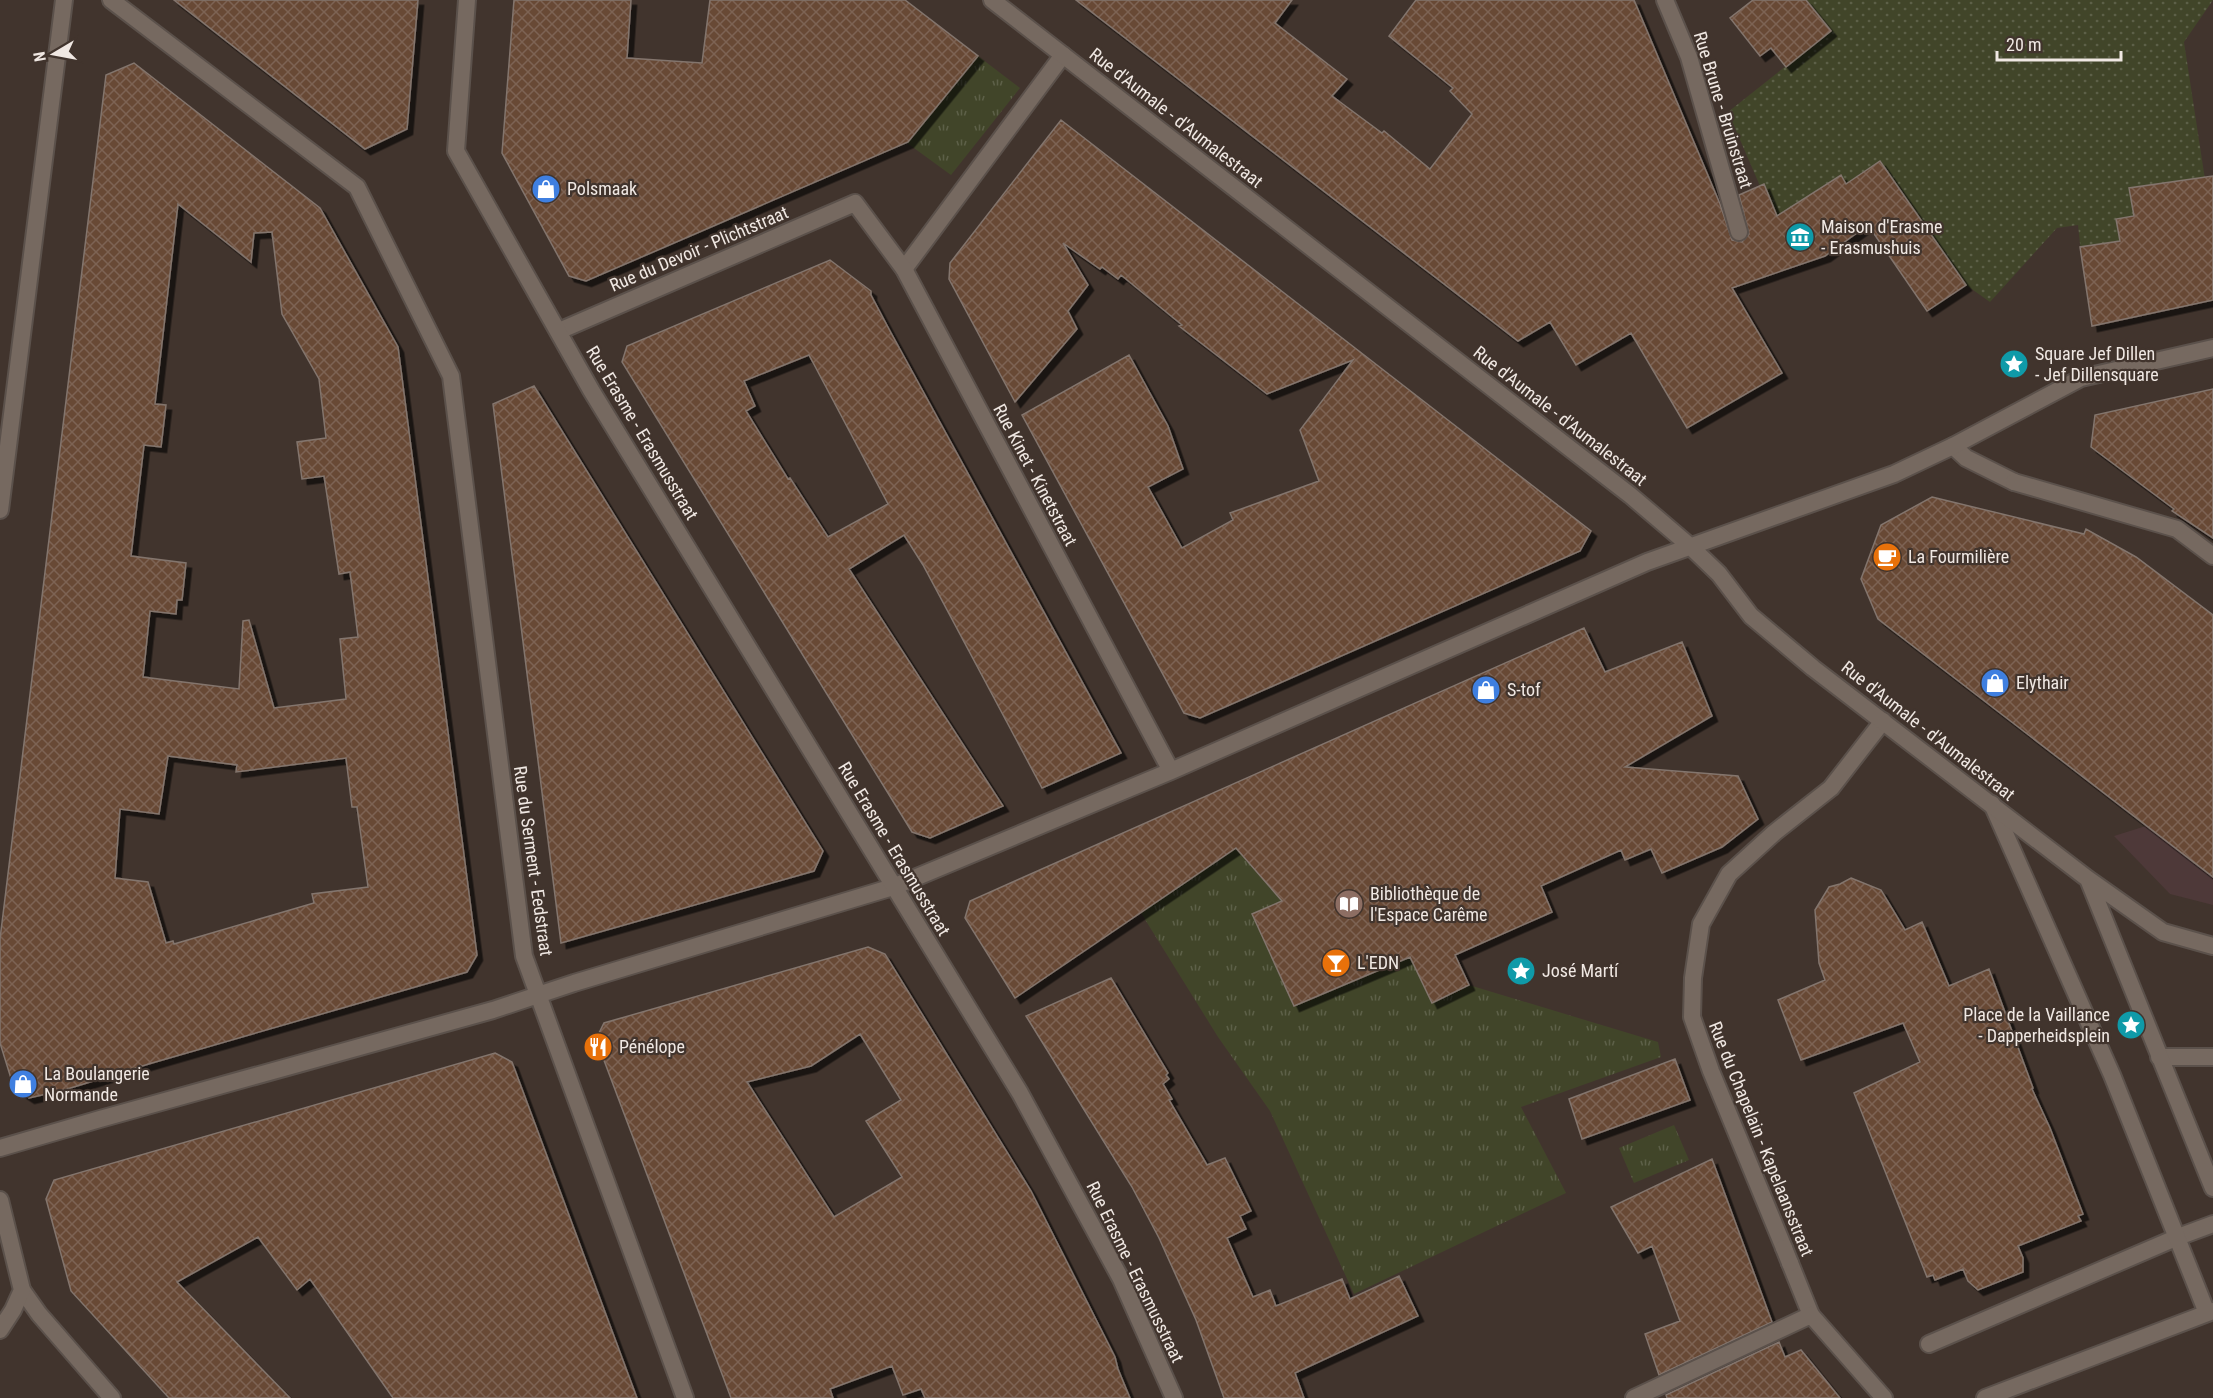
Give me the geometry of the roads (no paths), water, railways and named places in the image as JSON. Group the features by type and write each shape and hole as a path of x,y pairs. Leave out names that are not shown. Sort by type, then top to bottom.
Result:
{"street":[{"path":"0,510 64,0"},
{"name":"Rue du Serment - Eedstraat","path":"111,0 357,187 451,376 524,956 685,1398"},
{"name":"Rue Erasme - Erasmusstraat","path":"467,0 456,151 597,400 1020,1093 1121,1279 1174,1398"},
{"name":"Rue d'Aumale - d'Aumalestraat","path":"992,0 1621,488 1691,547 1719,574 1751,616 1813,668 2088,879"},
{"name":"Rue Brune - Bruinstraat","path":"1665,0 1689,57 1739,232"},
{"path":"904,269 1063,55"},
{"name":"Rue Kinet - Kinetstraat","path":"855,203 904,269 1171,771"},
{"name":"Rue du Devoir - Plichtstraat","path":"559,331 855,203"},
{"path":"0,1148 493,1010 573,982 893,887 1171,771 1647,562 1894,474 1953,446 2081,378 2213,348"},
{"path":"1953,446 1966,458 2014,482 2177,529 2213,556"},
{"name":"Rue du Chapelain - Kapelaansstraat","path":"1883,721 1831,788 1774,833 1729,874 1701,924 1693,978 1692,1017 1711,1071 1811,1315 1884,1398"},
{"path":"1985,1398 2210,1312 2112,1075 1992,804"},
{"path":"2088,879 2163,932 2213,946"},
{"path":"2088,879 2213,1188"},
{"path":"2159,1057 2213,1057"},
{"path":"0,1200 22,1290 39,1314 112,1398"},
{"path":"1929,1344 2213,1224"},
{"path":"0,1330 13,1311 22,1290"},
{"path":"1634,1398 1811,1315"}],"place":[{"name":"Polsmaak","path":"546,189"},
{"name":"Maison d'Erasme - Erasmushuis","path":"1800,237"},
{"name":"Square Jef Dillen - Jef Dillensquare","path":"2014,364"},
{"name":"La Fourmilière","path":"1887,557"},
{"name":"Elythair","path":"1995,683"},
{"name":"S-tof","path":"1486,690"},
{"name":"Bibliothèque de l'Espace Carême","path":"1349,904"},
{"name":"L'EDN","path":"1336,963"},
{"name":"José Martí","path":"1521,971"},
{"name":"Place de la Vaillance - Dapperheidsplein","path":"2131,1025"},
{"name":"Pénélope","path":"598,1047"},
{"name":"La Boulangerie Normande","path":"23,1084"}]}
